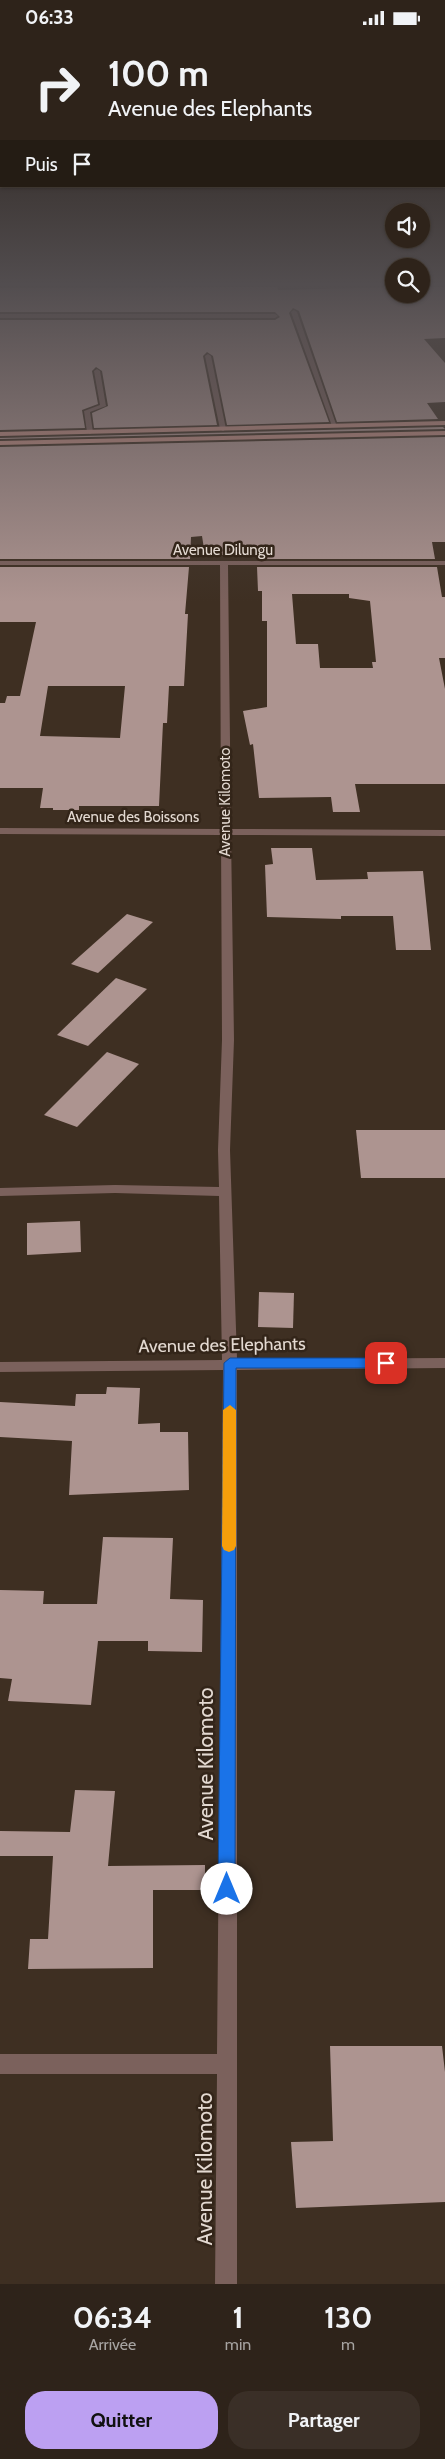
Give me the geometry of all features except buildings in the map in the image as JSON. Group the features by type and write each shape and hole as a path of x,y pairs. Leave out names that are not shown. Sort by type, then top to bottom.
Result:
{"main road":[{"path":"0,434 445,423"},
{"path":"0,443 445,433"}],"street":[{"path":"90,432 87,411 104,406 101,392"},
{"path":"215,392 223,429"},
{"path":"323,392 335,426"},
{"name":"Avenue Dilungu","path":"0,563 445,563"},
{"name":"Avenue Kilomoto","path":"224,564 228,1040 224,1149 230,1363 226,2284"},
{"name":"Avenue des Boissons","path":"0,831 445,833"},
{"path":"0,1192 115,1189 226,1192"},
{"name":"Avenue des Elephants","path":"0,1367 230,1363 445,1363"},
{"path":"0,2064 226,2064"}],"slow traffic":[{"path":"229,1546 230,1410"}],"route":[{"path":"227,1889 230,1363 386,1363"}]}
